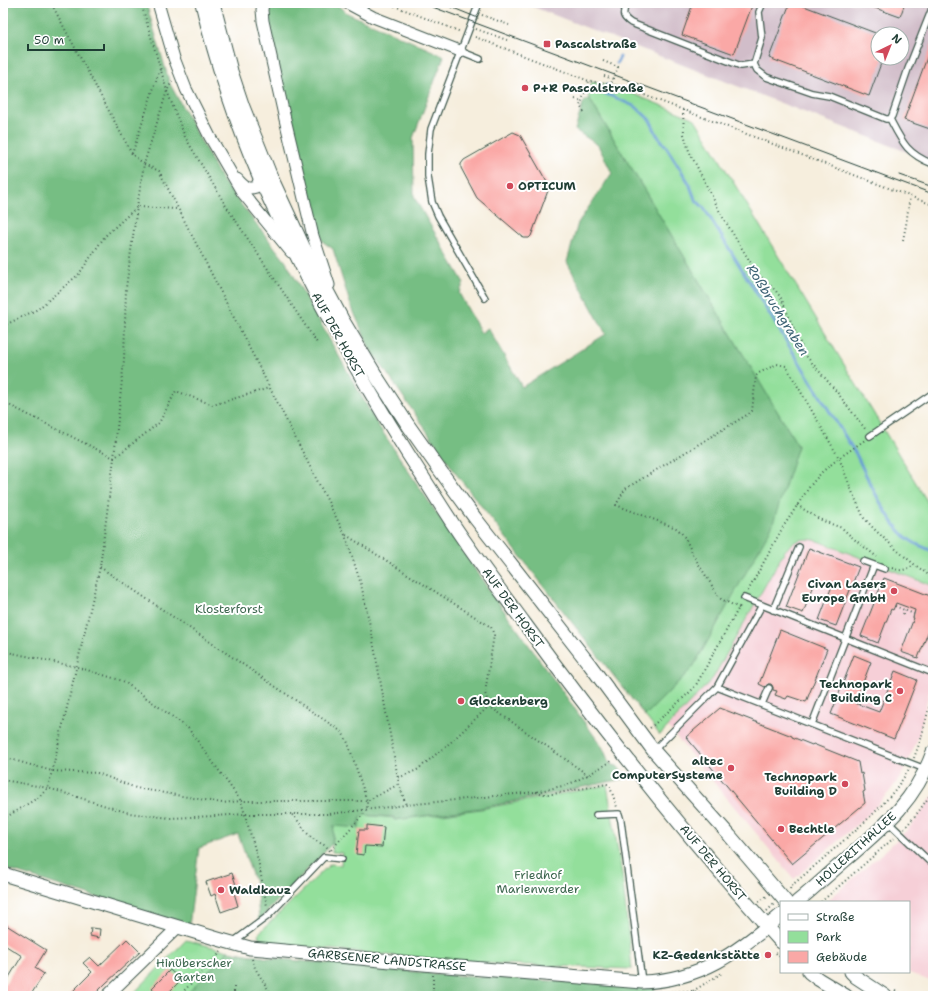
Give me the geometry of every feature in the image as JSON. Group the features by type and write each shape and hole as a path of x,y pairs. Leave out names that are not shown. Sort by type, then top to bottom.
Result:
{"street":[{"name":"AUF DER HORST","path":"158,3 174,58 186,89 210,137 242,192 299,261"},
{"name":"AUF DER HORST","path":"202,3 222,76 260,180 331,324 366,387 459,532 566,681 631,764 760,918"},
{"name":"AUF DER HORST","path":"213,3 232,71 271,177 303,246 342,319 382,385 439,469 480,524 590,664 653,750 783,895"},
{"name":"AUF DER HORST","path":"263,3 263,21 313,236 342,319"},
{"path":"347,3 373,17 460,51"},
{"name":"AUF DER HORST","path":"231,173 247,188 256,187 260,180"},
{"name":"HOLLERITHALLEE","path":"798,901 888,822 914,790 933,752"},
{"name":"GARBSENER LANDSTRASSE","path":"3,874 250,948 642,982 653,982 668,979 708,968 748,943 760,918 780,915"},
{"path":"760,918 780,941"},
{"path":"107,996 178,927"},
{"path":"810,973 846,996"},
{"path":"852,973 885,996"}],"lane":[{"path":"479,3 431,128 428,154 428,177 432,202 436,211 484,298"},
{"path":"626,3 623,13 625,19 630,23 741,66 754,64"},
{"path":"762,3 759,12 762,38 754,64 757,70 766,77 812,93 829,96 886,119 890,119"},
{"path":"890,119 933,6"},
{"path":"460,51 480,59"},
{"path":"890,119 902,143 911,152 923,160 933,164"},
{"path":"870,436 933,393"},
{"path":"773,610 799,547"},
{"path":"863,561 886,567"},
{"path":"812,724 874,565"},
{"path":"744,598 933,673"},
{"path":"653,750 717,687 762,605"},
{"path":"717,687 925,770"},
{"path":"762,704 769,688"},
{"path":"596,815 619,814 621,821 642,982"},
{"path":"888,822 930,862 933,863"},
{"path":"231,943 268,916 324,857 342,860"}],"path":[{"path":"51,3 132,154 144,164 159,171 345,535 361,584 399,784 406,805"},
{"path":"141,3 167,91 185,137 226,206 317,343"},
{"path":"387,3 589,81 623,87 933,205"},
{"path":"486,17 509,26"},
{"path":"486,33 507,40"},
{"path":"603,61 618,67 611,84"},
{"path":"132,154 160,67"},
{"path":"604,76 613,79"},
{"path":"3,819 39,797 48,788 100,567 114,458 124,360 126,288 137,207 144,164 167,91 173,78"},
{"path":"584,112 580,106 589,81"},
{"path":"575,99 582,101"},
{"path":"683,110 684,134 689,151 722,216 757,272 781,298 807,357 836,391 870,436"},
{"path":"903,240 910,196"},
{"path":"3,326 38,309 79,274 105,236 137,207 178,209"},
{"path":"739,608 721,598 717,594 698,564 680,530 616,505 625,489 750,413 752,411 756,376 759,372 777,364 786,366 839,458 864,518 898,551 933,578"},
{"path":"114,458 159,424 176,391 213,405 270,388"},
{"path":"3,402 114,458"},
{"path":"650,728 696,685 783,528 810,486 822,472 858,445"},
{"path":"797,505 808,513 842,528 881,560"},
{"path":"345,535 491,627 494,635 485,693 489,706 588,775"},
{"path":"886,567 900,571 906,570 915,565"},
{"path":"100,567 342,732 348,743 367,801 367,810 324,857"},
{"path":"899,604 896,606 914,614"},
{"path":"903,614 905,610"},
{"path":"3,651 77,666 122,681 188,728 241,801 258,860 268,916"},
{"path":"760,918 791,886 883,806 902,781 911,764 921,739 933,692"},
{"path":"398,778 417,770 489,706"},
{"path":"3,757 52,770 96,773 136,788 222,803 241,801 367,801 399,784"},
{"path":"3,780 48,788 128,813 170,818 245,814 329,814 535,792 568,785 588,775 613,759"},
{"path":"535,792 553,794 607,784 610,787 619,814"},
{"path":"822,901 899,833 919,811 933,791"},
{"path":"289,814 294,816 312,838 324,844 330,851"},
{"path":"760,918 783,895"},
{"path":"179,996 231,943"},
{"path":"251,954 255,968 272,996"},
{"path":"433,996 434,965"},
{"path":"234,984 234,996"},
{"path":"692,991 721,996"},
{"path":"653,996 659,992 656,996"}],"shaded area":[{"path":"523,3 933,3 933,162"},
{"path":"805,539 815,540 829,545 933,586 933,676 918,738 899,779 869,814 794,879 668,727 713,678 789,545 796,541"},
{"path":"933,795 933,982 910,973 910,901 827,901 887,849 919,816"}],"green space":[{"name":"Klosterforst","path":"3,3 146,3 170,84 222,180 286,262 376,422 417,484 487,587 603,748 608,760 612,765 617,766 628,778 481,808 394,820 394,817 361,815 359,828 334,826 332,844 259,920 257,889 238,834 199,848 189,926 3,868"},
{"path":"268,3 335,3 347,13 444,56 413,138 414,197 464,283 459,293 481,333 488,328 522,387 606,334 567,262 578,223 612,173 598,145 575,130 583,103 589,98 798,446 772,526 693,667 645,716 457,475 369,347 350,303 333,249 322,241 270,33 266,8"},
{"path":"592,82 621,89 695,119 933,511 933,586 815,540 805,539 794,542 784,552 713,678 660,735 645,716 693,667 729,603 798,446 589,98 587,93"},
{"name":"Friedhof Marienwerder","path":"607,785 622,874 632,969 454,962 261,942 258,934 330,864 341,865 342,853 332,852 334,826 361,815 394,818 395,820 481,809"},
{"name":"Hinüberscher Garten","path":"186,940 228,951 268,958 448,975 653,987 658,996 131,996"},
{"name":"Hinüberscher Garten","path":"228,951 268,958 448,975 653,987 658,996 185,996"}],"building":[{"path":"693,3 753,3 734,54 682,35"},
{"path":"790,3 796,3 870,31 870,66 880,66 869,96 769,58"},
{"path":"864,3 905,3 900,17"},
{"path":"933,44 933,130 904,120"},
{"name":"OPTICUM","path":"513,132 520,135 549,188 529,238 524,238 477,198 461,168 461,164 464,160"},
{"path":"809,548 859,567 836,626 819,620 832,586 816,580 803,613 786,607"},
{"path":"884,578 933,597 933,620 918,658 901,652 914,618 915,610 896,603 893,610 891,609 878,643 861,636"},
{"path":"780,630 827,649 806,702 788,696 786,699 775,695 777,691 773,690 771,684 768,684 765,687 759,684"},
{"name":"Technopark Building C","path":"854,655 871,662 855,703 879,712 895,671 917,680 894,739 831,714"},
{"name":"Technopark Building D","path":"720,708 858,762 860,774 862,773 865,803 792,864 686,737"},
{"path":"367,825 384,827 382,847 365,846 364,855 356,854 359,830 367,830"},
{"name":"Waldkauz","path":"232,873 236,885 232,886 238,906 221,912 215,894 211,896 206,882"},
{"path":"3,923 46,950 35,968 44,974 30,996 3,996 3,987 22,956 3,944"},
{"path":"91,928 100,929 99,938 90,936"},
{"path":"127,939 140,952 93,996 68,996 92,972 83,963 90,957 99,966"},
{"path":"170,970 181,980 165,996 160,996 152,988"}],"waterway":[{"name":"Roßbruchgraben","path":"617,63 620,57"},
{"name":"Roßbruchgraben","path":"607,85 604,93 636,107 650,120 657,135 689,183 695,199 704,208 856,454 880,502 896,527 913,542 933,551"}],"tram line":[{"path":"422,3 933,194"},
{"path":"441,3 478,18"},
{"path":"899,175 933,187"}],"place":[{"name":"Pascalstraße","path":"547,44"},
{"name":"P+R Pascalstraße","path":"525,88"},
{"name":"OPTICUM","path":"510,186"},
{"name":"Civan Lasers Europe GmbH","path":"894,591"},
{"name":"Technopark Building C","path":"900,691"},
{"name":"Glockenberg","path":"461,701"},
{"name":"altec ComputerSysteme","path":"731,768"},
{"name":"Technopark Building D","path":"845,784"},
{"name":"Bechtle","path":"781,829"},
{"name":"Waldkauz","path":"221,890"},
{"name":"KZ-Gedenkstätte","path":"768,955"}]}
